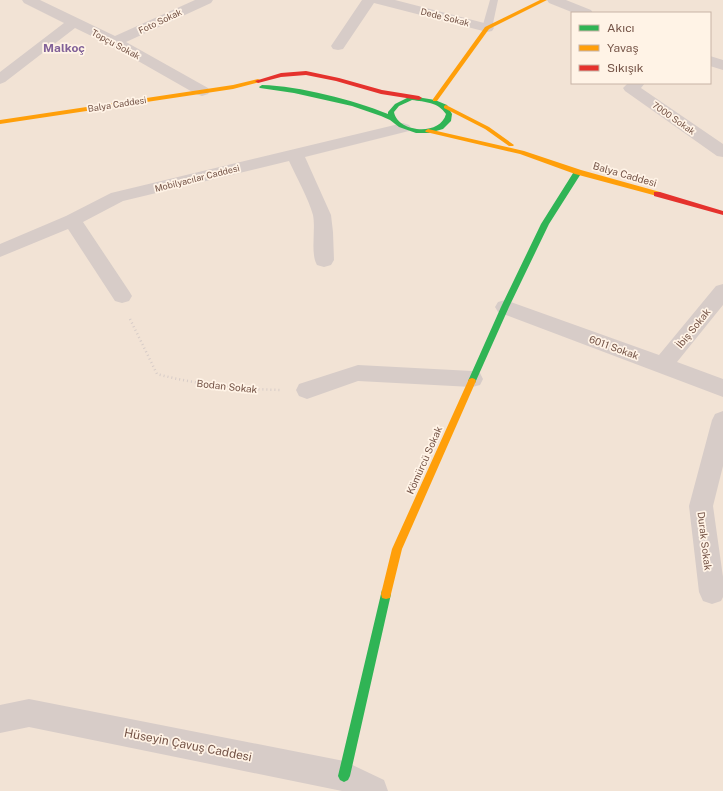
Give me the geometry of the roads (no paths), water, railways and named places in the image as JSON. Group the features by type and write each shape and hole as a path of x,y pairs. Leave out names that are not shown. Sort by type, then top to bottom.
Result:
{"main road":[{"path":"435,100 487,28 544,0"},
{"name":"Balya Caddesi","path":"233,87 281,75 306,73 337,79 382,92 435,100 446,108 486,128 522,152"},
{"name":"Balya Caddesi","path":"0,122 202,91 233,87 276,86 367,107 398,124 415,131 428,131 522,152 578,172 723,213"},
{"name":"Balya Caddesi","path":"398,124 391,114 392,109 397,104 407,99 420,98"},
{"name":"Balya Caddesi","path":"428,131 436,129 447,122 449,117 446,108"},
{"name":"Kömürcü Sokak","path":"344,776 397,549 505,307 545,224 578,172"}],"street":[{"name":"Topçu Sokak","path":"29,0 115,42 202,91"},
{"name":"Foto Sokak","path":"115,42 206,0"},
{"path":"338,46 369,0"},
{"name":"Dede Sokak","path":"379,0 487,28"},
{"path":"554,0 584,12"},
{"path":"0,79 74,22"},
{"path":"711,61 723,65"},
{"name":"7000 Sokak","path":"636,84 631,88 723,152"},
{"name":"Mobilyacılar Caddesi","path":"0,251 72,220 116,197 295,154 398,124"},
{"path":"295,154 322,215 324,232 324,260"},
{"path":"72,220 122,296"},
{"name":"İbiş Sokak","path":"663,365 723,291"},
{"name":"6011 Sokak","path":"505,307 723,388"},
{"path":"307,390 358,373 472,379"},
{"name":"Durak Sokak","path":"712,592 701,506 723,420"},
{"name":"Hüseyin Çavuş Caddesi","path":"0,719 29,713 344,776 373,791"}],"lane":[{"path":"487,28 494,0"}],"district":[{"name":"Malkoç","path":"64,48"}]}
